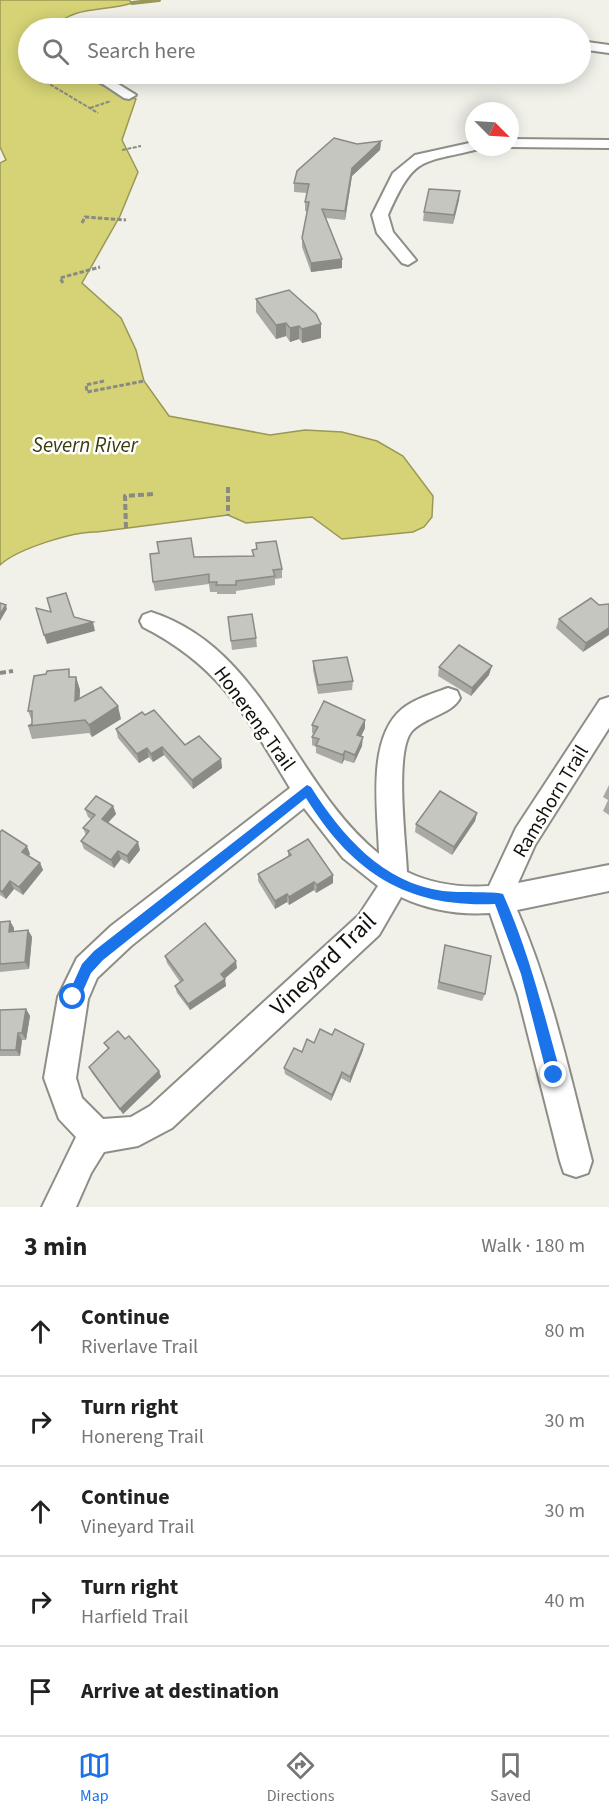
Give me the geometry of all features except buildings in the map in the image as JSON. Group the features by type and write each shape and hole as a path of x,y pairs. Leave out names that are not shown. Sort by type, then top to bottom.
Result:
{"street":[{"path":"591,47 609,50"},
{"path":"111,84 129,95"},
{"path":"519,143 609,144"},
{"path":"408,261 385,232 380,215 398,176 420,158 465,148"},
{"name":"Honereng Trail","path":"152,621 191,642 228,675 323,816 346,843 375,870 394,882"},
{"path":"448,698 412,715 398,730 394,742 389,770 394,882 433,895 465,900 531,895 609,878"},
{"name":"Ramshorn Trail","path":"498,898 525,837 609,707"},
{"path":"59,1207 79,1161 96,1135 70,1108 60,1078 73,997 87,968 122,936 307,790"},
{"name":"Vineyard Trail","path":"96,1135 118,1137 131,1134 145,1129 161,1117 369,925 384,904 394,882"},
{"path":"498,898 514,932 527,974 576,1161"}],"path":[{"path":"49,84 98,113"},
{"path":"122,150 141,146"},
{"path":"82,223 85,217 126,220"},
{"path":"63,283 60,278 100,267"},
{"path":"104,381 86,385 87,392 144,381"},
{"path":"228,487 228,515"},
{"path":"126,528 125,496 154,494"},
{"path":"0,673 13,671"}],"water":[{"name":"Severn River","path":"0,0 129,0 132,3 80,12 66,18 18,18 18,84 99,84 136,99 122,140 138,172 120,216 82,283 121,318 136,350 144,381 169,416 270,435 305,430 342,432 377,441 403,456 433,496 432,517 424,527 413,532 342,539 312,517 246,523 228,515 75,534 32,547 0,565 0,163 6,160 0,147"}],"waterway":[{"path":"132,3 159,0"}],"route":[{"path":"73,997 87,968 98,955 307,790 323,816 346,843 375,870 394,882 419,892 465,900 498,898 514,932 554,1075"}]}
